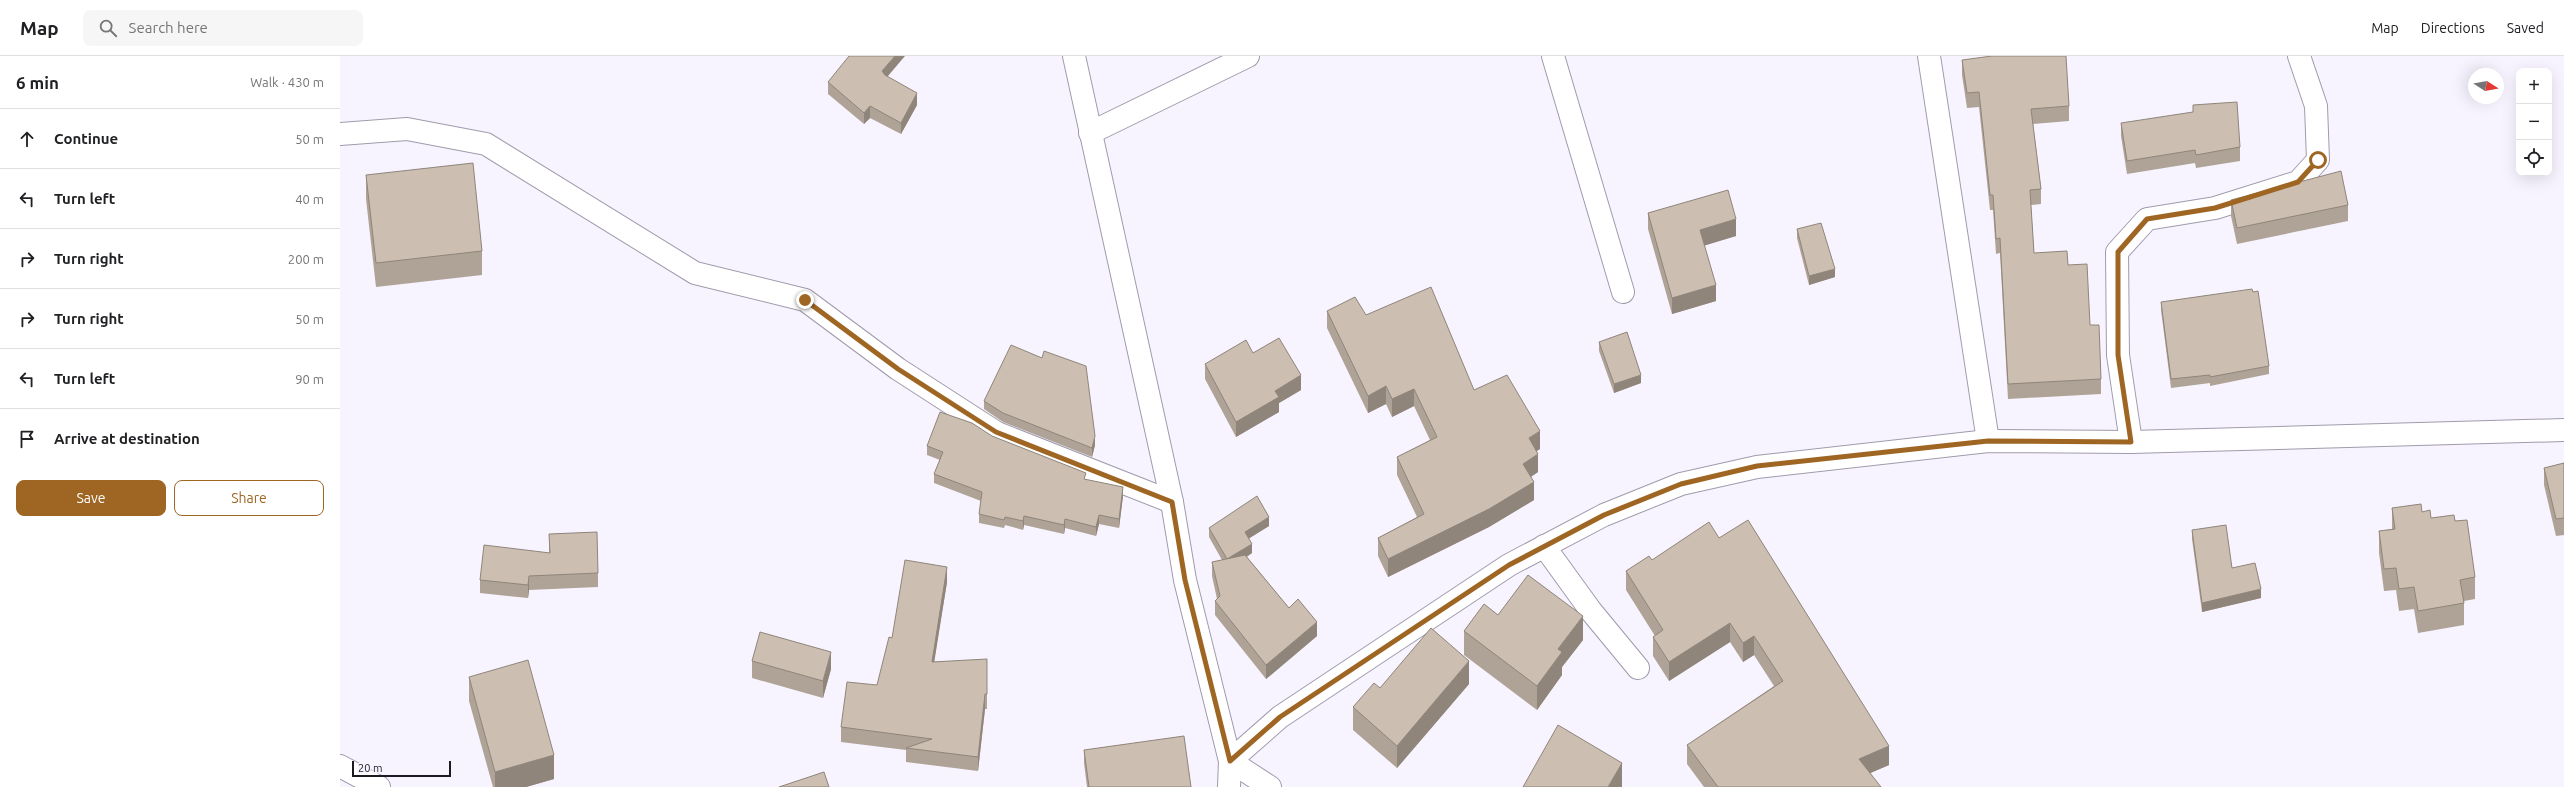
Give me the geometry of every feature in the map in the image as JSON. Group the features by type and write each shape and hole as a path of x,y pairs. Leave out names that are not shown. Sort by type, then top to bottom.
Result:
{"street":[{"path":"1074,56 1172,502 1185,580 1230,761 1229,787"},
{"path":"1090,133 1248,56"},
{"path":"1553,56 1623,292"},
{"path":"1929,56 1988,441"},
{"path":"2131,442 2118,355 2118,252 2147,219 2215,208 2298,182 2318,160 2316,106 2299,56"},
{"path":"340,134 407,129 486,144 695,273 805,300 898,369 996,432 1172,502"},
{"path":"1230,761 1280,717 1509,565 1604,515 1681,484 1757,466 1988,441 2131,442 2564,430"},
{"path":"1544,546 1591,612 1638,668"},
{"path":"1230,761 1270,787"},
{"path":"340,766 379,787"}],"building":[{"path":"849,56 895,56 882,71 885,75 917,93 901,123 870,106 864,113 828,82"},
{"path":"1992,56 2066,56 2069,106 2031,109 2041,189 2030,190 2034,253 2067,251 2068,265 2087,264 2090,325 2099,325 2101,379 2008,384 2000,238 1996,239 1993,195 1990,195 1979,92 1967,93 1962,60"},
{"path":"2237,102 2240,147 2196,155 2195,150 2127,161 2121,123 2193,112 2193,105"},
{"path":"473,163 482,251 376,263 366,175"},
{"path":"2341,171 2348,205 2237,228 2231,200"},
{"path":"1728,190 1736,219 1700,230 1716,285 1672,298 1648,213"},
{"path":"1821,223 1835,269 1809,276 1797,229"},
{"path":"1431,287 1474,390 1507,375 1540,431 1529,438 1538,454 1523,464 1534,482 1489,509 1388,559 1378,538 1424,514 1397,457 1437,437 1414,389 1392,399 1386,386 1368,396 1327,311 1355,297 1366,315"},
{"path":"2252,289 2253,292 2258,291 2269,366 2210,377 2210,375 2171,379 2161,302"},
{"path":"1627,332 1641,375 1614,384 1599,342"},
{"path":"1279,338 1301,375 1275,391 1279,397 1236,422 1205,364 1246,340 1253,353"},
{"path":"1011,345 1042,358 1044,351 1086,366 1095,436 1092,448 1003,413 984,401"},
{"path":"940,412 972,423 992,436 1086,473 1084,479 1123,487 1119,519 1099,515 1096,527 1065,519 1064,525 1024,516 1023,521 1005,517 1004,520 979,514 982,492 934,474 943,452 927,446"},
{"path":"2564,463 2564,518 2556,519 2544,468"},
{"path":"1257,496 1269,517 1245,532 1252,544 1227,559 1209,528"},
{"path":"2421,504 2422,512 2430,510 2431,518 2454,515 2455,521 2467,520 2475,577 2460,580 2464,603 2418,611 2414,587 2399,589 2396,568 2384,569 2379,531 2395,529 2392,508"},
{"path":"1748,520 1889,746 1859,759 1881,787 1718,787 1687,745 1783,681 1754,636 1743,643 1730,623 1669,662 1653,637 1663,630 1626,571 1649,556 1652,560 1709,522 1719,538"},
{"path":"2226,525 2232,568 2255,563 2261,589 2202,603 2192,530"},
{"path":"597,532 598,573 529,576 528,585 480,580 484,545 550,553 549,534"},
{"path":"1245,555 1289,608 1298,599 1317,622 1266,665 1215,601 1220,596 1212,562"},
{"path":"905,560 947,567 932,662 987,659 987,694 985,694 978,757 906,748 932,739 841,727 847,682 877,685 889,637 892,638"},
{"path":"1528,575 1583,616 1558,649 1562,652 1537,686 1464,631 1484,604 1498,615"},
{"path":"1431,628 1469,661 1397,746 1353,707 1374,683 1380,688"},
{"path":"760,632 831,652 823,681 752,661"},
{"path":"528,660 554,755 495,772 469,677"},
{"path":"1558,725 1622,763 1608,787 1523,787"},
{"path":"1184,736 1191,787 1089,787 1084,750"},
{"path":"824,772 829,787 779,787"}],"route":[{"path":"805,300 898,369 996,432 1172,502 1185,580 1230,761 1280,717 1323,690 1509,565 1604,515 1681,484 1757,466 1988,441 2131,442 2118,355 2118,252 2147,219 2215,208 2298,182 2318,160"}]}
